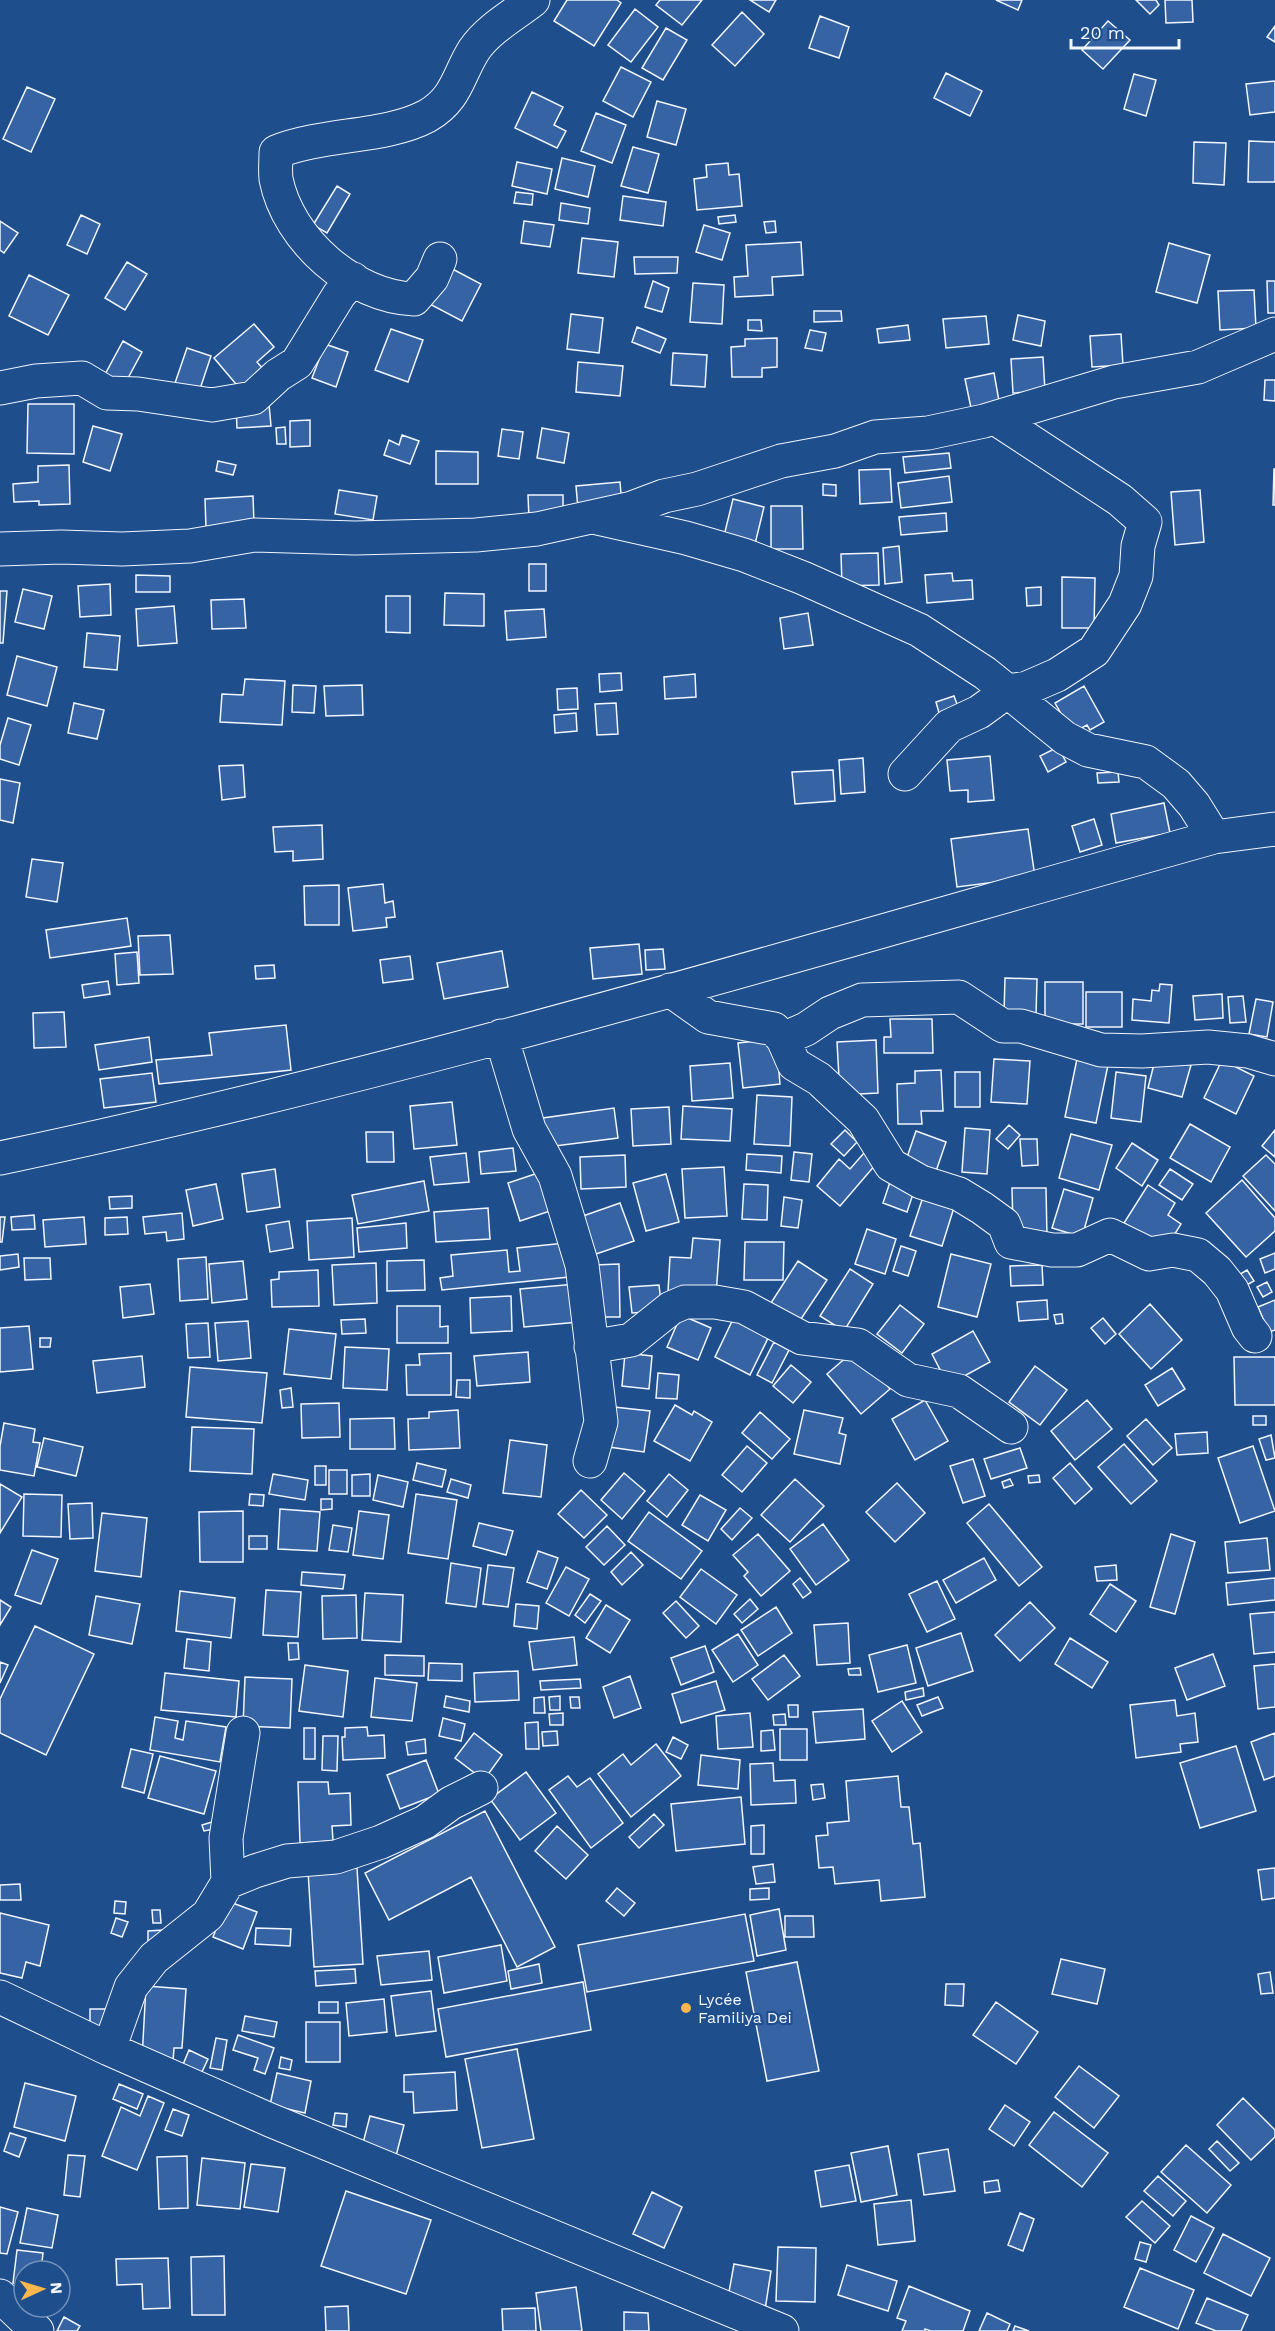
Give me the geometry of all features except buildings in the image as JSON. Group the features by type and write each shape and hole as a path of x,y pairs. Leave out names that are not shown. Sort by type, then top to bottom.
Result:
{"street":[{"path":"440,259 432,278 414,299 397,299 331,266 298,230 287,211 276,179 276,152 296,143 405,125 429,115 456,90 474,51 487,35 533,0"},
{"path":"0,388 36,381 82,378 107,393 138,394 212,405 253,398 278,375 297,363 339,296 353,279"},
{"path":"0,549 61,547 122,549 190,546 255,535 355,538 476,535 537,529 697,489 782,461 835,451 875,437 928,433 995,418 1114,382 1198,367 1275,334"},
{"path":"905,774 949,726 979,711 1008,691 1027,688 1057,675 1094,651 1119,613 1136,576 1138,546 1145,522 1120,500 995,418"},
{"path":"591,517 710,544 744,555 803,578 918,630 985,673 1065,738 1088,750 1146,762 1176,784 1194,805 1214,837"},
{"path":"0,1158 164,1122 501,1036 1214,837 1275,829"},
{"path":"670,990 708,1017 774,1029 783,1039 794,1064 819,1079 863,1120 891,1165 921,1182 959,1194 982,1208 1004,1224 1011,1242 1052,1250 1077,1250 1110,1235 1149,1254 1173,1250 1198,1255 1217,1271 1232,1290 1248,1327 1255,1336"},
{"path":"783,1039 806,1029 830,1012 862,1000 959,997 1003,1026 1022,1026 1101,1050 1142,1051 1208,1047 1248,1051 1275,1059"},
{"path":"501,1036 529,1129 555,1176 582,1265 601,1422 590,1461"},
{"path":"591,1347 631,1340 671,1308 685,1302 715,1302 744,1307 802,1338 858,1345 908,1380 959,1391 1011,1427"},
{"path":"109,2049 131,1987 154,1958 208,1915 228,1882 226,1838 243,1733"},
{"path":"228,1882 287,1861 336,1857 381,1842 424,1822 452,1803 481,1788"},
{"path":"0,1997 109,2049 270,2120 782,2331"},
{"path":"0,2296 38,2331"}],"place":[{"name":"Lycée Familiya Dei","path":"686,2008"}]}
